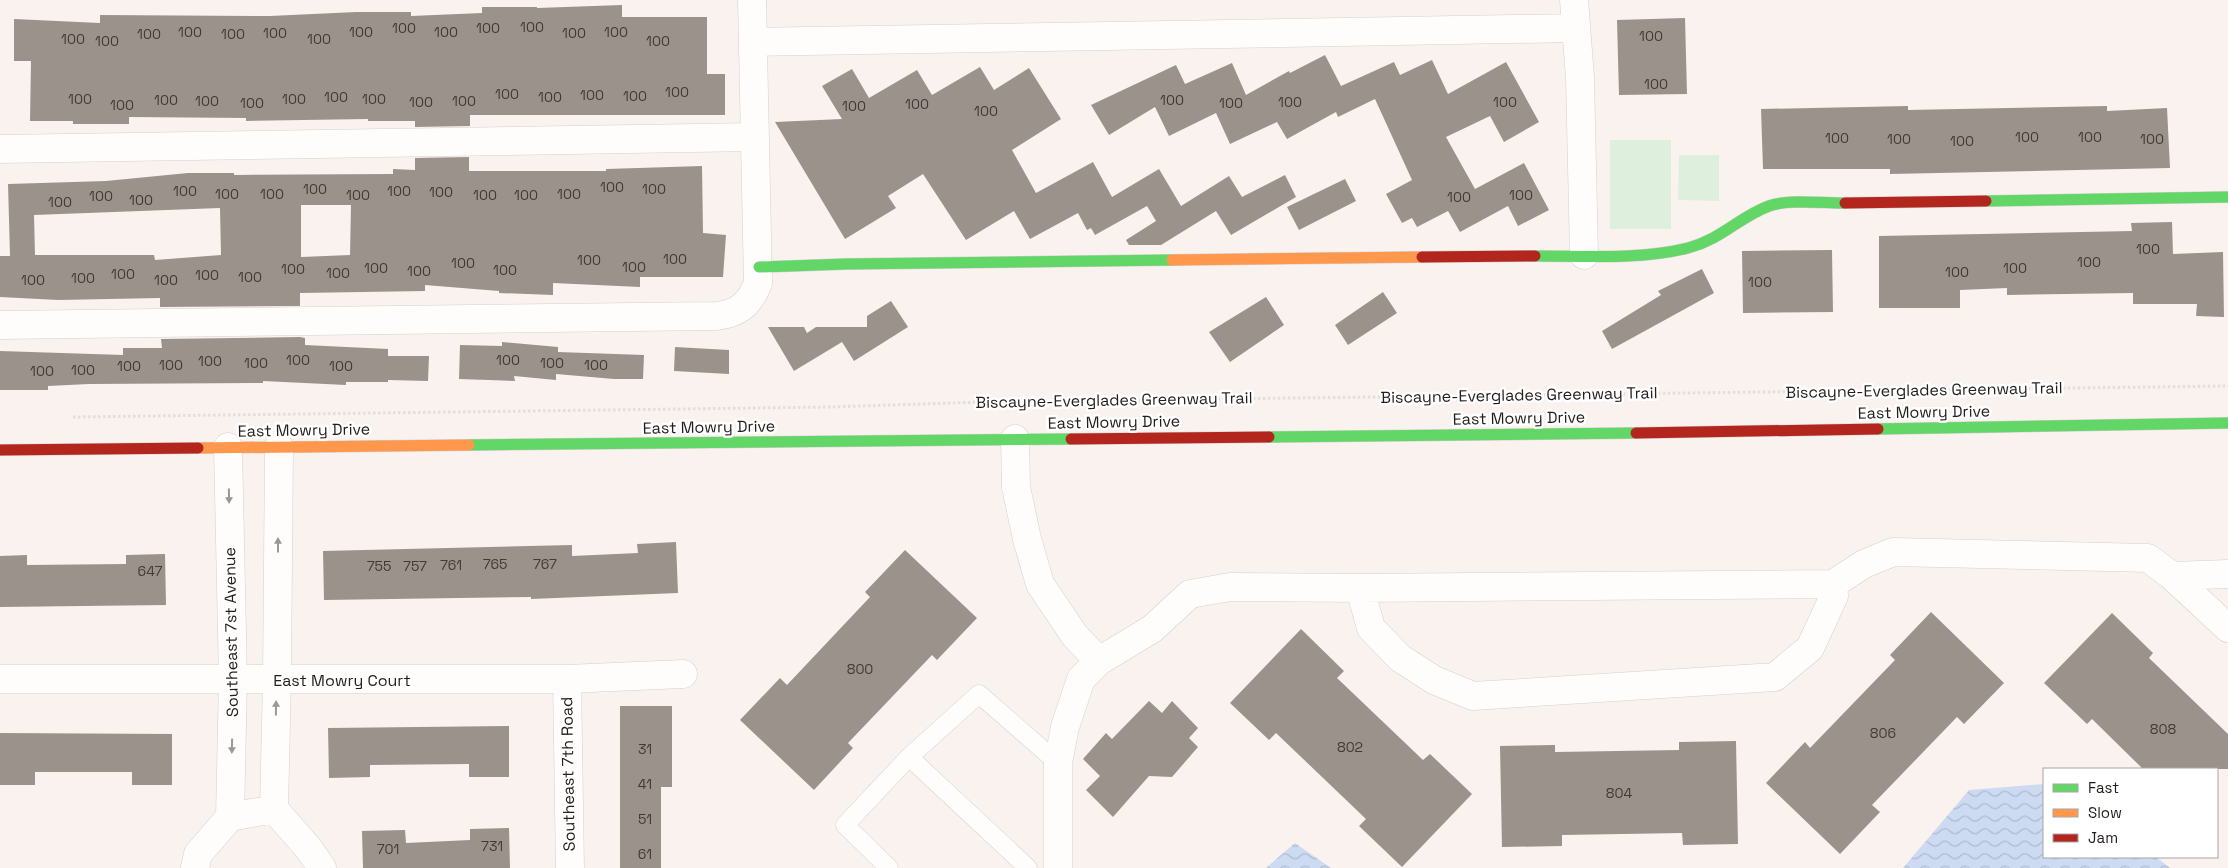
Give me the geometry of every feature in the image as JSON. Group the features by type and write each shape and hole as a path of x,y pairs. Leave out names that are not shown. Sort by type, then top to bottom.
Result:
{"street":[{"path":"0,325 724,315 742,308 749,302 758,283 752,0"},
{"path":"1574,0 1580,77 1584,255"},
{"path":"753,42 1576,28"},
{"path":"0,149 755,137"},
{"path":"758,267 846,264 1643,254 1684,250 1717,237 1762,209 1777,204 2228,197"},
{"name":"East Mowry Drive","path":"0,450 1569,434 2228,423"},
{"path":"1015,439 1016,487 1027,539 1040,584 1075,636 1099,661"},
{"path":"278,447 277,680 274,809 309,849 322,868"},
{"name":"Southeast 7st Avenue","path":"228,448 233,679 230,817"},
{"path":"1058,868 1058,763 1064,727 1081,679 1099,661 1152,629 1190,594 1230,587 1360,588 1833,584 1864,564 1892,552 2148,558 2172,576 2228,628"},
{"path":"2172,576 2228,574"},
{"path":"1360,588 1371,628 1400,658 1434,680 1473,696 1774,677 1810,648 1834,596 1833,584"},
{"name":"East Mowry Court","path":"0,679 567,679 683,674"},
{"name":"Southeast 7th Road","path":"567,679 570,868"},
{"path":"195,868 198,854 230,817 274,809"}],"lane":[{"path":"889,868 845,825 909,757 979,694 1058,763"},
{"path":"909,757 1028,868"}],"path":[{"name":"Biscayne-Everglades Greenway Trail","path":"69,417 831,407 984,402 2228,386"}],"green space":[{"path":"1610,140 1671,140 1671,229 1610,229"},
{"path":"1679,155 1719,155 1719,201 1678,200"}],"water":[{"path":"2043,784 2043,858 2157,858 2170,868 1903,868 1969,790"},
{"path":"1295,843 1331,868 1266,868"}],"building":[{"path":"622,5 622,17 707,17 707,74 725,74 725,115 470,115 470,126 415,127 415,121 368,121 368,119 246,121 246,118 129,117 129,124 73,124 73,121 30,121 31,61 14,61 14,19 100,23 100,15 270,16 356,12 411,12 411,16 482,13 482,7 537,8"},
{"path":"1685,18 1687,94 1619,95 1617,20"},
{"path":"1325,55 1341,86 1394,62 1400,75 1432,60 1448,94 1506,62 1539,122 1504,142 1490,116 1446,137 1475,189 1524,163 1549,210 1518,226 1508,206 1460,232 1448,211 1417,227 1412,218 1402,223 1386,194 1412,180 1375,99 1338,117 1336,112 1287,139 1277,122 1230,144 1216,113 1169,136 1155,107 1109,135 1091,105 1176,65 1185,84 1232,63 1246,95 1289,71 1290,73"},
{"path":"980,67 994,90 1029,68 1061,119 1012,150 1036,193 1093,162 1112,197 1159,169 1181,206 1229,176 1242,197 1285,175 1296,197 1231,235 1216,211 1161,245 1129,245 1126,240 1156,221 1147,206 1095,235 1091,228 1087,230 1078,213 1030,239 1014,211 966,240 923,174 888,196 896,208 845,239 775,122 842,119 822,86 852,69 869,98 917,70 932,95"},
{"path":"1908,106 1908,110 2107,106 2107,111 2167,108 2170,168 1890,174 1890,169 1763,169 1761,109"},
{"path":"469,157 469,171 606,171 606,169 702,166 703,233 726,235 723,277 640,277 640,287 553,283 553,295 499,293 499,291 425,285 425,291 300,293 300,306 160,307 160,298 58,300 0,297 0,256 10,256 8,184 106,181 188,173 234,173 234,175 393,174 393,169 415,170 415,158","holes":["301,205 351,205 350,255 301,257","220,208 221,255 155,260 154,255 35,255 34,215"]},
{"path":"1345,179 1356,201 1299,230 1287,207"},
{"path":"2172,222 2173,254 2223,252 2224,317 2196,316 2197,304 2133,304 2133,293 2007,295 2007,288 1960,290 1960,308 1879,308 1879,236 2132,231 2131,223"},
{"path":"1832,250 1833,312 1743,313 1742,251"},
{"path":"1702,269 1714,293 1612,349 1602,331 1661,295 1658,291"},
{"path":"1383,292 1397,313 1348,345 1335,325"},
{"path":"1266,297 1284,325 1230,362 1209,332"},
{"path":"891,301 908,327 854,361 842,342 794,371 768,327 804,327 807,333 816,327 867,327 867,316"},
{"path":"305,338 305,345 388,349 388,356 429,356 428,381 346,382 346,385 263,381 263,383 89,384 48,386 48,390 0,390 0,351 123,355 123,348 162,348 161,339"},
{"path":"502,342 558,347 558,352 644,355 643,379 614,379 556,374 556,380 514,376 515,381 459,379 460,345 502,346"},
{"path":"675,347 729,350 729,374 674,371"},
{"path":"676,542 678,593 531,599 531,597 324,600 323,551 572,545 572,556 638,553 637,544"},
{"path":"905,550 977,618 937,660 932,655 848,743 853,748 814,790 740,720 780,678 787,685 870,597 865,592"},
{"path":"165,554 166,605 0,607 0,556 27,555 27,565 126,564 126,555"},
{"path":"1931,612 2004,683 1964,724 1957,717 1872,805 1880,812 1840,854 1766,783 1805,742 1810,748 1895,660 1890,655"},
{"path":"2112,613 2153,653 2149,658 2228,734 2228,769 2142,768 2092,719 2087,724 2044,683"},
{"path":"1301,629 1344,671 1337,678 1423,760 1430,754 1472,794 1402,867 1359,826 1366,819 1276,733 1269,740 1230,703"},
{"path":"1149,701 1162,713 1172,701 1198,728 1189,738 1198,747 1172,777 1149,776 1113,817 1086,790 1100,776 1083,759 1106,733 1112,739"},
{"path":"620,706 672,706 672,787 661,787 661,868 620,868"},
{"path":"509,726 509,777 469,777 469,764 370,765 370,777 329,778 328,728"},
{"path":"0,733 172,734 172,785 132,785 132,772 35,772 35,785 0,785"},
{"path":"1736,741 1738,844 1683,845 1682,833 1562,835 1562,846 1502,847 1500,746 1555,745 1555,752 1679,750 1679,742"},
{"path":"509,828 510,868 363,868 362,831 405,830 406,843 470,840 470,829"}],"traffic: fast":[{"path":"1986,201 2228,197"},
{"path":"1535,256 1631,256 1669,252 1688,248 1711,239 1748,216 1769,206 1796,202 1845,203"},
{"path":"759,267 846,264 1172,260"},
{"path":"1878,429 2228,423"},
{"path":"1269,437 1636,433"},
{"path":"469,445 1071,439"}],"traffic: slow":[{"path":"1172,260 1422,257"},
{"path":"198,448 469,445"}],"traffic: jam":[{"path":"1845,203 1986,201"},
{"path":"1422,257 1535,256"},
{"path":"1636,433 1878,429"},
{"path":"1071,439 1269,437"},
{"path":"0,450 198,448"}]}
